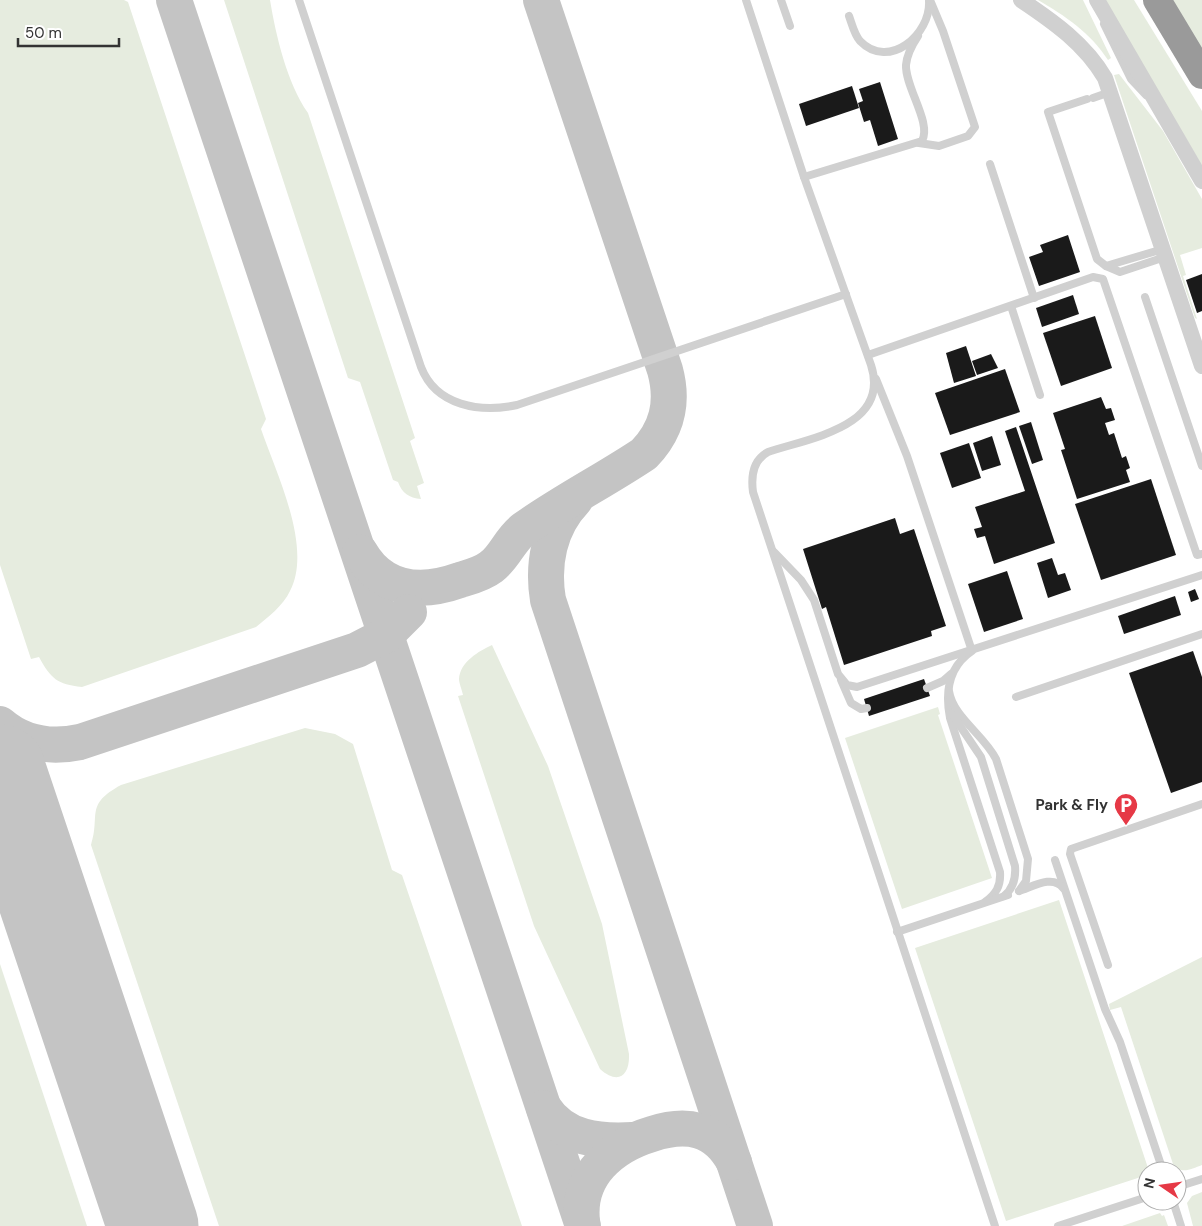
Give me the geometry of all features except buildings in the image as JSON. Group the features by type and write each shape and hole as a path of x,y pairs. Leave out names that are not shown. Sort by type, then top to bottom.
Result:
{"highway":[{"path":"1157,0 1202,75"}],"street":[{"path":"1021,0 1079,43 1098,65 1110,92 1164,253 1196,331 1202,366"},
{"path":"1100,5 1202,181"}],"lane":[{"path":"299,0 421,367 435,389 450,399 480,408 517,405 846,294"},
{"path":"746,0 804,178 874,372 908,456 972,651"},
{"path":"781,0 790,26"},
{"path":"804,178 919,144 939,146 968,136 975,127 944,31 930,0"},
{"path":"919,144 924,137 925,130 906,66 910,50 927,17 930,0"},
{"path":"849,16 859,39 876,50 891,52 903,47 918,36"},
{"path":"1110,92 1048,112 1097,259 1106,266 1164,253"},
{"path":"990,164 1034,298"},
{"path":"868,355 1099,276 1106,282 1197,555 1202,554"},
{"path":"1145,297 1202,466"},
{"path":"1011,306 1040,395"},
{"path":"874,372 874,387 864,412 845,426 768,452 756,463 752,476 753,492 995,1226"},
{"path":"771,548 801,580 814,600 838,674 851,703 861,708 867,708"},
{"path":"838,674 847,685 858,687 1202,575"},
{"path":"1016,697 1202,634"},
{"path":"972,651 962,659 947,681 946,700 950,718 1000,872 1001,880 996,892 985,902"},
{"path":"927,688 947,681"},
{"path":"947,681 956,708 996,759 1028,859 1026,882 1019,891"},
{"path":"946,700 952,715 981,757 1015,866 1014,881 1004,896"},
{"path":"1108,965 1070,854 1071,849 1202,804"},
{"path":"1055,860 1105,1009 1120,1042 1160,1161"},
{"path":"897,932 1051,881 1058,882 1065,890"},
{"path":"1187,1184 1202,1179"},
{"path":"1058,1226 1137,1200"},
{"path":"1176,1211 1181,1226"}],"shaded area":[{"path":"0,0 124,0 128,2 266,419 261,429 283,488 295,532 296,573 290,591 279,606 256,627 82,687 61,682 47,671 39,657 31,659 0,565"},
{"path":"224,0 270,0 283,59 294,88 308,113 415,438 410,441 424,483 417,486 421,499 406,494 398,482 393,480 360,382 348,378"},
{"path":"1038,0 1083,0 1111,58 1108,60 1085,33 1058,12"},
{"path":"1105,0 1134,0 1202,111 1202,166"},
{"path":"1167,0 1202,0 1202,54"},
{"path":"1119,74 1163,131 1202,199 1202,248 1180,255 1186,275 1183,276 1197,319 1195,318 1114,75"},
{"path":"492,645 548,766 602,924 629,1054 629,1062 622,1076 612,1076 600,1069 534,926 458,696 463,695 459,679 466,662"},
{"path":"938,707 940,714 938,715 992,878 902,909 845,738"},
{"path":"305,728 335,734 353,744 392,870 402,875 522,1226 219,1226 91,845 94,835 96,811 102,799 121,785"},
{"path":"1059,900 1146,1161 1137,1161 1137,1178 1006,1221 915,948"},
{"path":"1202,957 1202,1165 1187,1169 1187,1161 1172,1161 1121,1007 1110,1010 1109,1004"},
{"path":"0,964 87,1226 0,1226"},
{"path":"1202,1192 1202,1226 1193,1226 1187,1203 1192,1196"},
{"path":"1160,1213 1162,1216 1164,1215 1168,1226 1122,1226"}],"taxiway":[{"path":"174,0 583,1226"},
{"path":"360,552 379,575 391,582 404,586 417,588 431,587 480,573 496,563 524,529 644,454 652,445 663,426 669,394 665,370 541,0"},
{"path":"575,500 566,511 553,534 546,573 548,600 755,1226"},
{"path":"0,724 18,736 38,743 58,745 80,742 357,650 386,635 409,612"},
{"path":"544,1108 562,1126 583,1136 595,1139 633,1140"},
{"path":"582,1221 582,1205 585,1190 591,1176 611,1155 637,1139 676,1129 699,1131 718,1141 734,1162"}],"runway":[{"path":"0,770 153,1226"}],"place":[{"name":"Park & Fly","path":"1126,826"}]}
